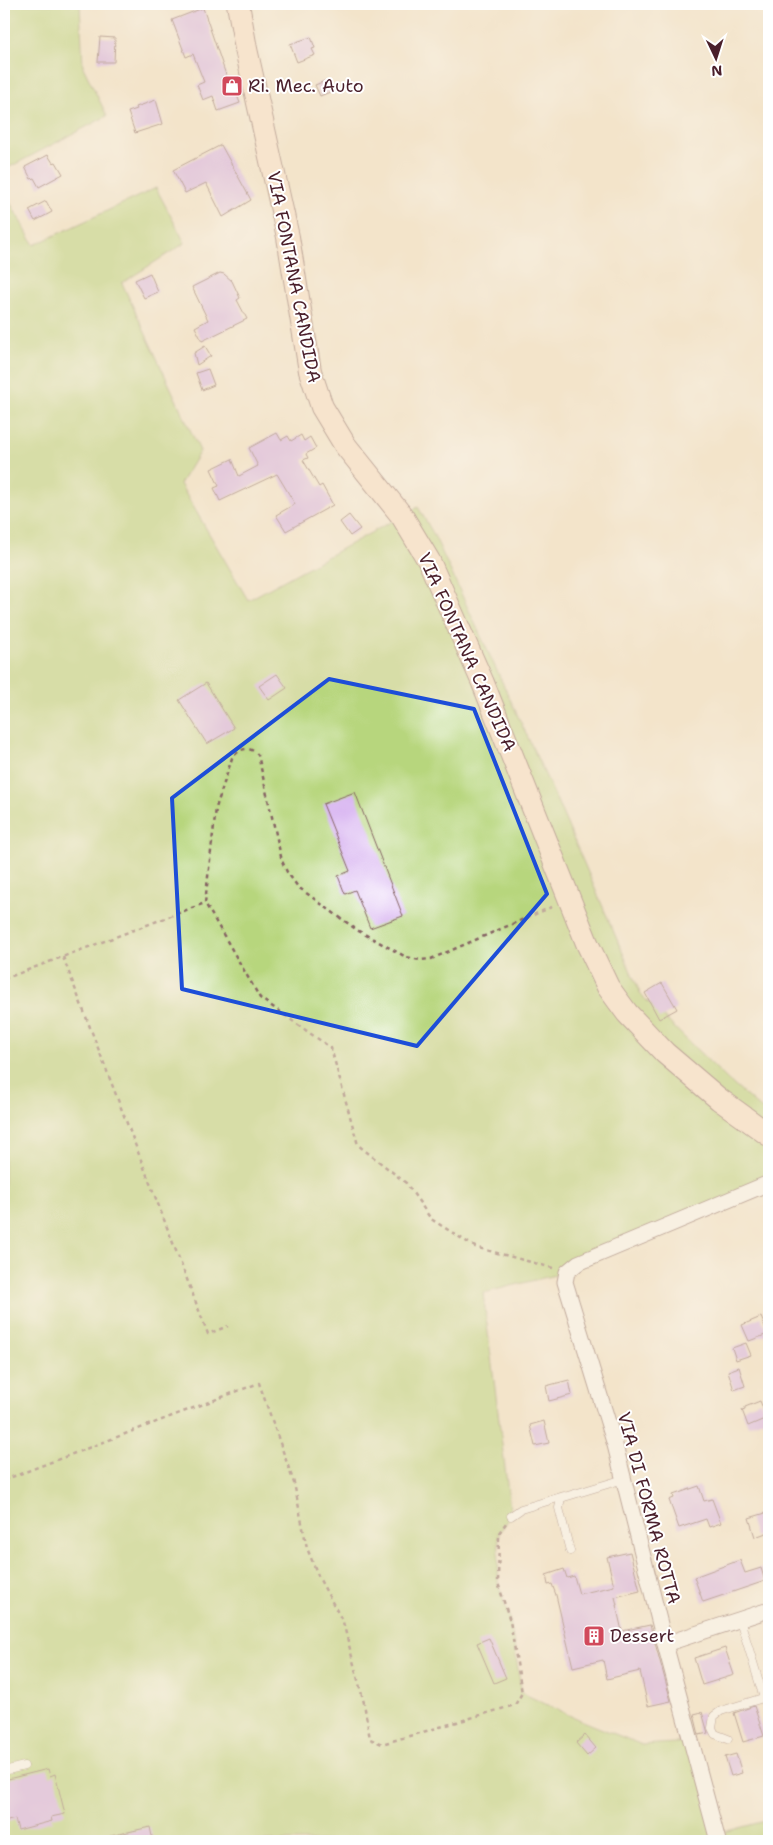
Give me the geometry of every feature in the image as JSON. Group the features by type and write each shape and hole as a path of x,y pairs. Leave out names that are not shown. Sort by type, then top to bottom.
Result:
{"main road":[{"name":"VIA FONTANA CANDIDA","path":"238,4 246,49 290,243 309,364 317,395 325,413 340,437 402,516 428,561 492,706 604,980 627,1013 652,1040 725,1104 769,1135"},
{"name":"VIA FONTANA CANDIDA","path":"252,4 262,116"}],"street":[{"path":"567,1272 582,1260 769,1183"},
{"name":"VIA DI FORMA ROTTA","path":"567,1272 565,1282 567,1290 615,1445 665,1644 718,1841"},
{"path":"665,1644 769,1610"}],"lane":[{"path":"511,1516 521,1509 624,1479"},
{"path":"564,1496 560,1501 559,1508 570,1550"},
{"path":"728,1739 715,1734 712,1728 714,1716 721,1711 767,1697 740,1620"},
{"path":"4,1771 24,1766"}],"path":[{"path":"567,1272 476,1247 431,1219 406,1183 358,1145 331,1048 260,998 205,903 215,816 220,791 232,758 237,752 249,748 258,755 282,861 291,878 306,894 343,921 406,957 420,960 431,959 570,900"},
{"path":"4,979 205,903"},
{"path":"63,957 208,1334 228,1326"},
{"path":"4,1480 259,1382 294,1483 308,1548 319,1578 343,1622 364,1703 370,1739 382,1744 515,1705 522,1693 510,1621 498,1583 499,1533 511,1516"}],"highlighted area":[{"path":"329,679 474,709 547,894 417,1046 182,989 172,798"}],"green space":[{"path":"4,4 80,4 83,67 107,116 4,170"},
{"path":"156,188 185,243 122,283 200,451 180,484 248,600 418,507 434,535 554,794 641,995 729,1081 769,1116 769,1186 567,1272 483,1293 511,1516 499,1533 498,1583 510,1621 522,1693 573,1717 642,1745 691,1742 716,1834 769,1820 769,1841 4,1841 4,192 34,245"}],"building":[{"path":"203,8 227,78 230,77 240,103 218,111 213,96 203,100 197,85 204,82 193,54 186,57 172,20"},
{"path":"100,37 115,38 114,62 98,62"},
{"path":"311,37 315,48 312,49 315,55 297,62 290,44"},
{"path":"325,81 330,92 320,96 315,85"},
{"path":"156,100 163,124 135,133 128,112"},
{"path":"221,145 251,200 223,217 206,183 185,193 173,170"},
{"path":"48,155 53,163 56,162 63,174 39,187 34,178 31,179 25,167"},
{"path":"46,201 52,212 35,221 29,210"},
{"path":"150,273 158,292 144,298 135,280"},
{"path":"220,273 232,281 240,298 237,300 247,319 202,341 195,327 208,320 192,287"},
{"path":"205,346 211,356 197,365 194,353"},
{"path":"208,369 214,385 202,390 196,373"},
{"path":"277,433 281,440 288,436 291,441 301,435 304,441 310,437 316,448 306,454 308,458 303,460 319,487 322,485 333,505 286,531 276,515 295,504 277,474 220,501 214,488 219,486 211,469 232,459 239,476 258,466 249,448"},
{"path":"349,515 360,529 350,536 340,522"},
{"path":"277,674 287,688 269,700 259,686"},
{"path":"206,683 234,728 207,744 179,700"},
{"path":"355,792 403,916 370,928 355,890 345,894 338,876 350,871 323,804"},
{"path":"662,983 677,1009 659,1019 645,993"},
{"path":"761,1317 768,1334 749,1341 742,1325"},
{"path":"746,1343 751,1355 736,1360 732,1348"},
{"path":"739,1367 745,1386 734,1390 728,1371"},
{"path":"569,1380 572,1395 549,1401 546,1386"},
{"path":"760,1401 767,1418 748,1426 742,1410"},
{"path":"544,1421 549,1443 535,1446 530,1425"},
{"path":"699,1486 704,1501 712,1499 721,1523 709,1527 706,1519 679,1528 669,1500 674,1498 673,1495"},
{"path":"769,1512 769,1532 755,1537 749,1518"},
{"path":"630,1552 640,1591 615,1597 622,1631 650,1625 671,1701 648,1706 640,1671 607,1679 603,1660 573,1667 556,1595 552,1584 548,1585 546,1575 564,1569 567,1578 574,1576 579,1594 614,1586 607,1557"},
{"path":"740,1560 745,1573 761,1568 765,1581 703,1602 694,1577"},
{"path":"489,1638 506,1678 494,1683 477,1643"},
{"path":"725,1648 734,1675 702,1685 694,1658"},
{"path":"754,1706 764,1736 743,1742 734,1713"},
{"path":"702,1712 708,1733 699,1735 694,1714"},
{"path":"585,1735 596,1748 587,1756 576,1743"},
{"path":"736,1754 742,1773 731,1776 725,1757"},
{"path":"48,1769 50,1776 55,1774 65,1814 51,1817 52,1821 18,1830 15,1819 4,1822 4,1780"},
{"path":"150,1827 153,1841 107,1841 106,1837"}],"railway":[{"path":"4,5 9,4"}],"place":[{"name":"Ri. Mec. Auto","path":"232,86"},
{"name":"Dessert","path":"594,1636"}]}
